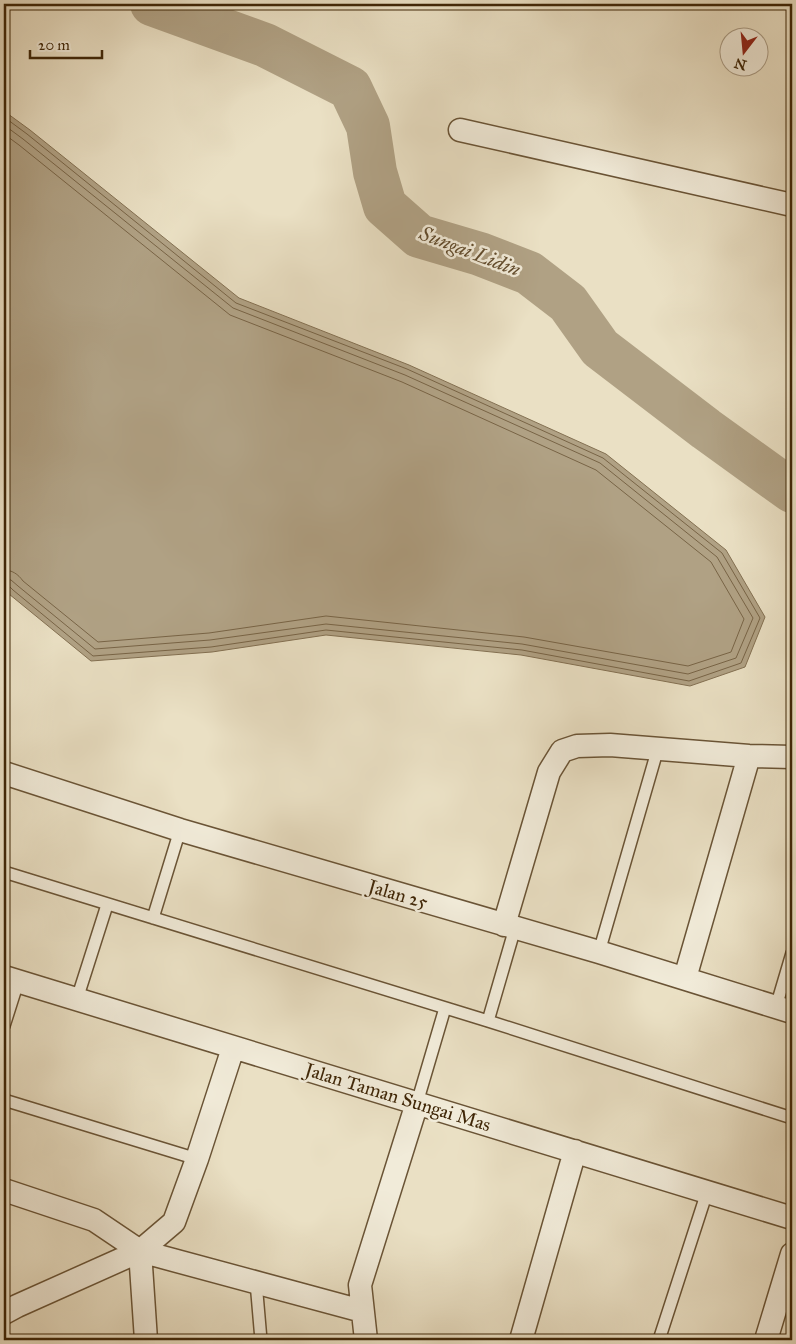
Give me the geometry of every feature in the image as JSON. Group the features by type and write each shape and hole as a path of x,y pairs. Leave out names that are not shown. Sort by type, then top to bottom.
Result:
{"street":[{"path":"460,130 792,205"},
{"path":"509,926 549,772 562,751 577,746 610,745 748,756 792,757"},
{"path":"685,978 748,756"},
{"name":"Jalan 25","path":"4,773 180,830 599,952 784,1009"},
{"name":"Jalan Taman Sungai Mas","path":"11,980 792,1218"},
{"path":"8,1307 140,1251 174,1222 197,1159 233,1048"},
{"path":"366,1340 360,1285 417,1103"},
{"path":"521,1340 575,1151"},
{"path":"4,1190 94,1220 140,1251 362,1311"},
{"path":"140,1251 146,1340"},
{"path":"766,1340 792,1254"}],"lane":[{"path":"599,952 658,748"},
{"path":"153,918 180,830"},
{"path":"4,872 488,1021 792,1118"},
{"path":"78,999 107,904"},
{"path":"488,1021 509,926"},
{"path":"784,1009 792,952"},
{"path":"4,1026 11,980"},
{"path":"417,1103 445,1008"},
{"path":"4,1100 197,1159"},
{"path":"659,1340 707,1192"},
{"path":"256,1282 261,1340"}],"water":[{"path":"4,111 239,298 409,365 606,454 726,550 765,617 745,667 690,686 521,655 326,635 212,652 91,661 9,594 4,587"}],"waterway":[{"name":"Sungai Lidin","path":"152,4 265,45 350,88 368,126 375,172 385,206 419,236 480,254 529,273 568,303 600,348 706,429 792,491"}]}
